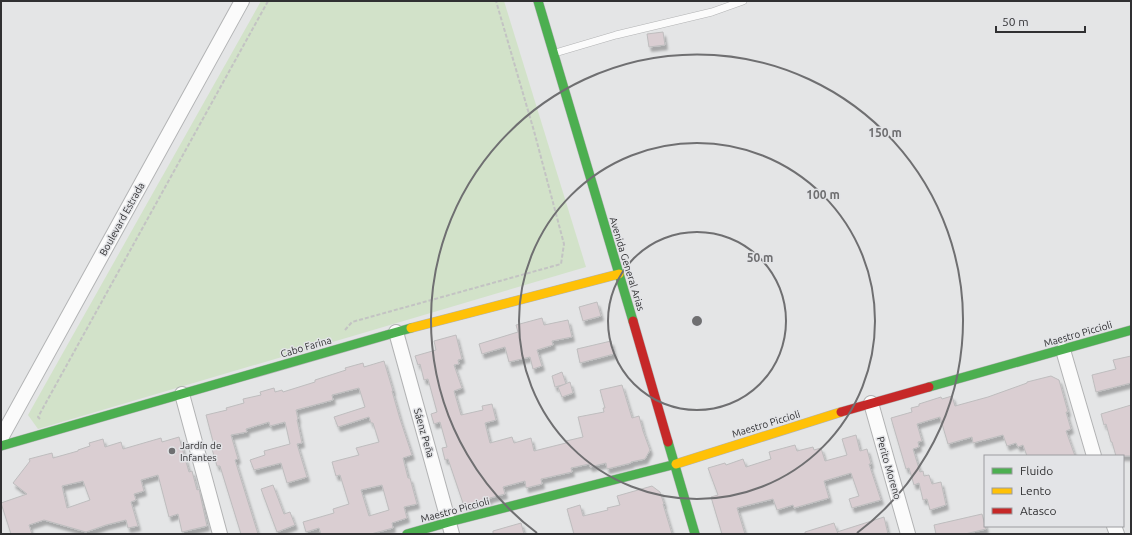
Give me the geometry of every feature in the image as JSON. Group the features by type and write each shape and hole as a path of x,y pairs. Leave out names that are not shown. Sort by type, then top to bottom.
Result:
{"street":[{"name":"Boulevard Estrada","path":"1,438 242,1"},
{"name":"Avenida General Arias","path":"538,1 695,534"},
{"name":"Cabo Farina","path":"1,446 396,332 619,274"},
{"name":"Maestro Piccioli","path":"407,534 450,528 675,464 871,403 1131,330"},
{"name":"Sáenz Peña","path":"396,332 450,528"},
{"path":"1063,350 1094,455"},
{"path":"182,394 220,534"},
{"name":"Perito Moreno","path":"871,403 908,534"}],"lane":[{"path":"553,53 616,35 712,12 744,1"}],"path":[{"path":"44,422 38,417 268,1"},
{"path":"343,332 352,322 561,264 564,244 534,131 496,1"}],"green space":[{"path":"261,1 504,1 586,267 38,429 28,415"}],"building":[{"path":"663,32 665,45 649,47 647,34"},
{"path":"597,302 601,316 583,321 579,307"},
{"path":"542,318 544,325 568,320 572,337 552,341 553,345 537,350 542,366 533,369 530,357 509,362 505,347 482,354 479,344 518,332 516,325"},
{"path":"456,335 462,359 458,360 459,364 454,365 462,388 454,391 461,415 483,410 482,406 492,404 496,420 485,423 490,443 512,437 514,443 531,438 534,451 583,437 578,417 604,412 603,408 605,408 600,390 622,385 632,418 639,416 650,450 645,459 607,469 606,463 590,467 589,464 571,468 572,472 541,479 542,484 526,488 525,481 503,487 505,494 464,506 448,459 445,460 442,448 447,447 440,422 434,424 431,414 437,412 428,379 424,380 420,364 418,365 415,356 436,350 434,341"},
{"path":"611,341 614,354 580,363 577,349"},
{"path":"1131,356 1131,383 1096,392 1092,375 1116,369 1113,360"},
{"path":"384,361 400,419 412,455 403,458 417,504 404,507 407,518 392,523 393,528 371,534 321,534 319,528 306,532 303,522 334,513 333,509 349,504 340,475 336,476 332,462 359,455 356,448 379,442 373,423 371,423 369,417 338,427 334,417 365,407 359,388 332,395 333,400 296,410 302,443 297,444 307,477 287,483 281,463 254,470 250,460 265,455 264,451 290,444 285,422 270,426 269,422 246,429 247,432 231,435 238,459 235,460 258,534 241,534 220,466 217,466 212,449 215,449 206,415 227,410 226,408 244,403 243,399 261,395 260,392 274,388 275,392 282,390 283,392 346,370 345,368 363,363 364,367","holes":["382,485 389,510 369,516 361,490"]},
{"path":"562,372 566,384 555,387 552,376"},
{"path":"1051,376 1059,380 1071,429 1066,431 1075,455 1027,455 1023,445 1018,447 1016,443 1007,446 1003,435 973,443 972,437 948,444 940,417 917,424 922,441 918,442 919,447 913,449 920,472 923,471 924,476 929,475 932,484 941,482 946,505 930,510 927,499 923,500 919,483 914,485 909,468 906,469 891,418 912,412 911,408 941,397 942,399 952,396 955,406 988,397 1027,382"},
{"path":"570,382 573,393 562,397 558,387"},
{"path":"1131,405 1131,456 1116,455 1106,424 1104,425 1101,414"},
{"path":"856,435 860,451 867,449 871,464 869,464 881,500 852,508 849,499 859,496 851,473 824,481 829,498 794,508 793,505 777,510 773,499 737,508 745,534 722,534 711,497 718,495 708,468 725,463 726,465 743,459 746,467 771,459 769,452 795,445 797,451 813,447 814,450 821,448 825,461 847,455 842,439"},
{"path":"179,437 189,472 192,471 197,490 199,489 207,526 182,532 178,514 169,517 158,475 141,480 144,491 134,494 136,500 131,502 138,526 128,528 126,520 86,532 44,520 29,525 32,534 11,534 1,503 27,494 13,483 30,461 29,459 52,453 53,458 78,451 90,446 89,443 103,439 105,447 121,442 123,449 161,438 162,442","holes":["83,481 90,500 67,508 62,486"]},
{"path":"273,485 284,514 290,512 295,525 277,532 261,489"},
{"path":"652,486 660,492 672,534 574,534 567,509 580,505 583,516 608,510 607,508 620,505 617,496"},
{"path":"982,514 984,527 986,529 965,534 936,534 934,525"},
{"path":"884,517 888,534 838,534 837,532"},
{"path":"521,523 524,534 493,534 493,531"},
{"path":"834,523 838,534 805,534 805,532"}],"traffic: fast":[{"path":"538,1 633,321"},
{"path":"1,446 411,328"},
{"path":"929,387 1131,330"},
{"path":"668,442 695,534"},
{"path":"407,534 676,464"}],"traffic: slow":[{"path":"411,328 619,274"},
{"path":"676,464 841,412"}],"traffic: jam":[{"path":"633,321 668,442"},
{"path":"841,412 929,387"}],"place":[{"name":"Jardín de Infantes","path":"172,451"}]}
